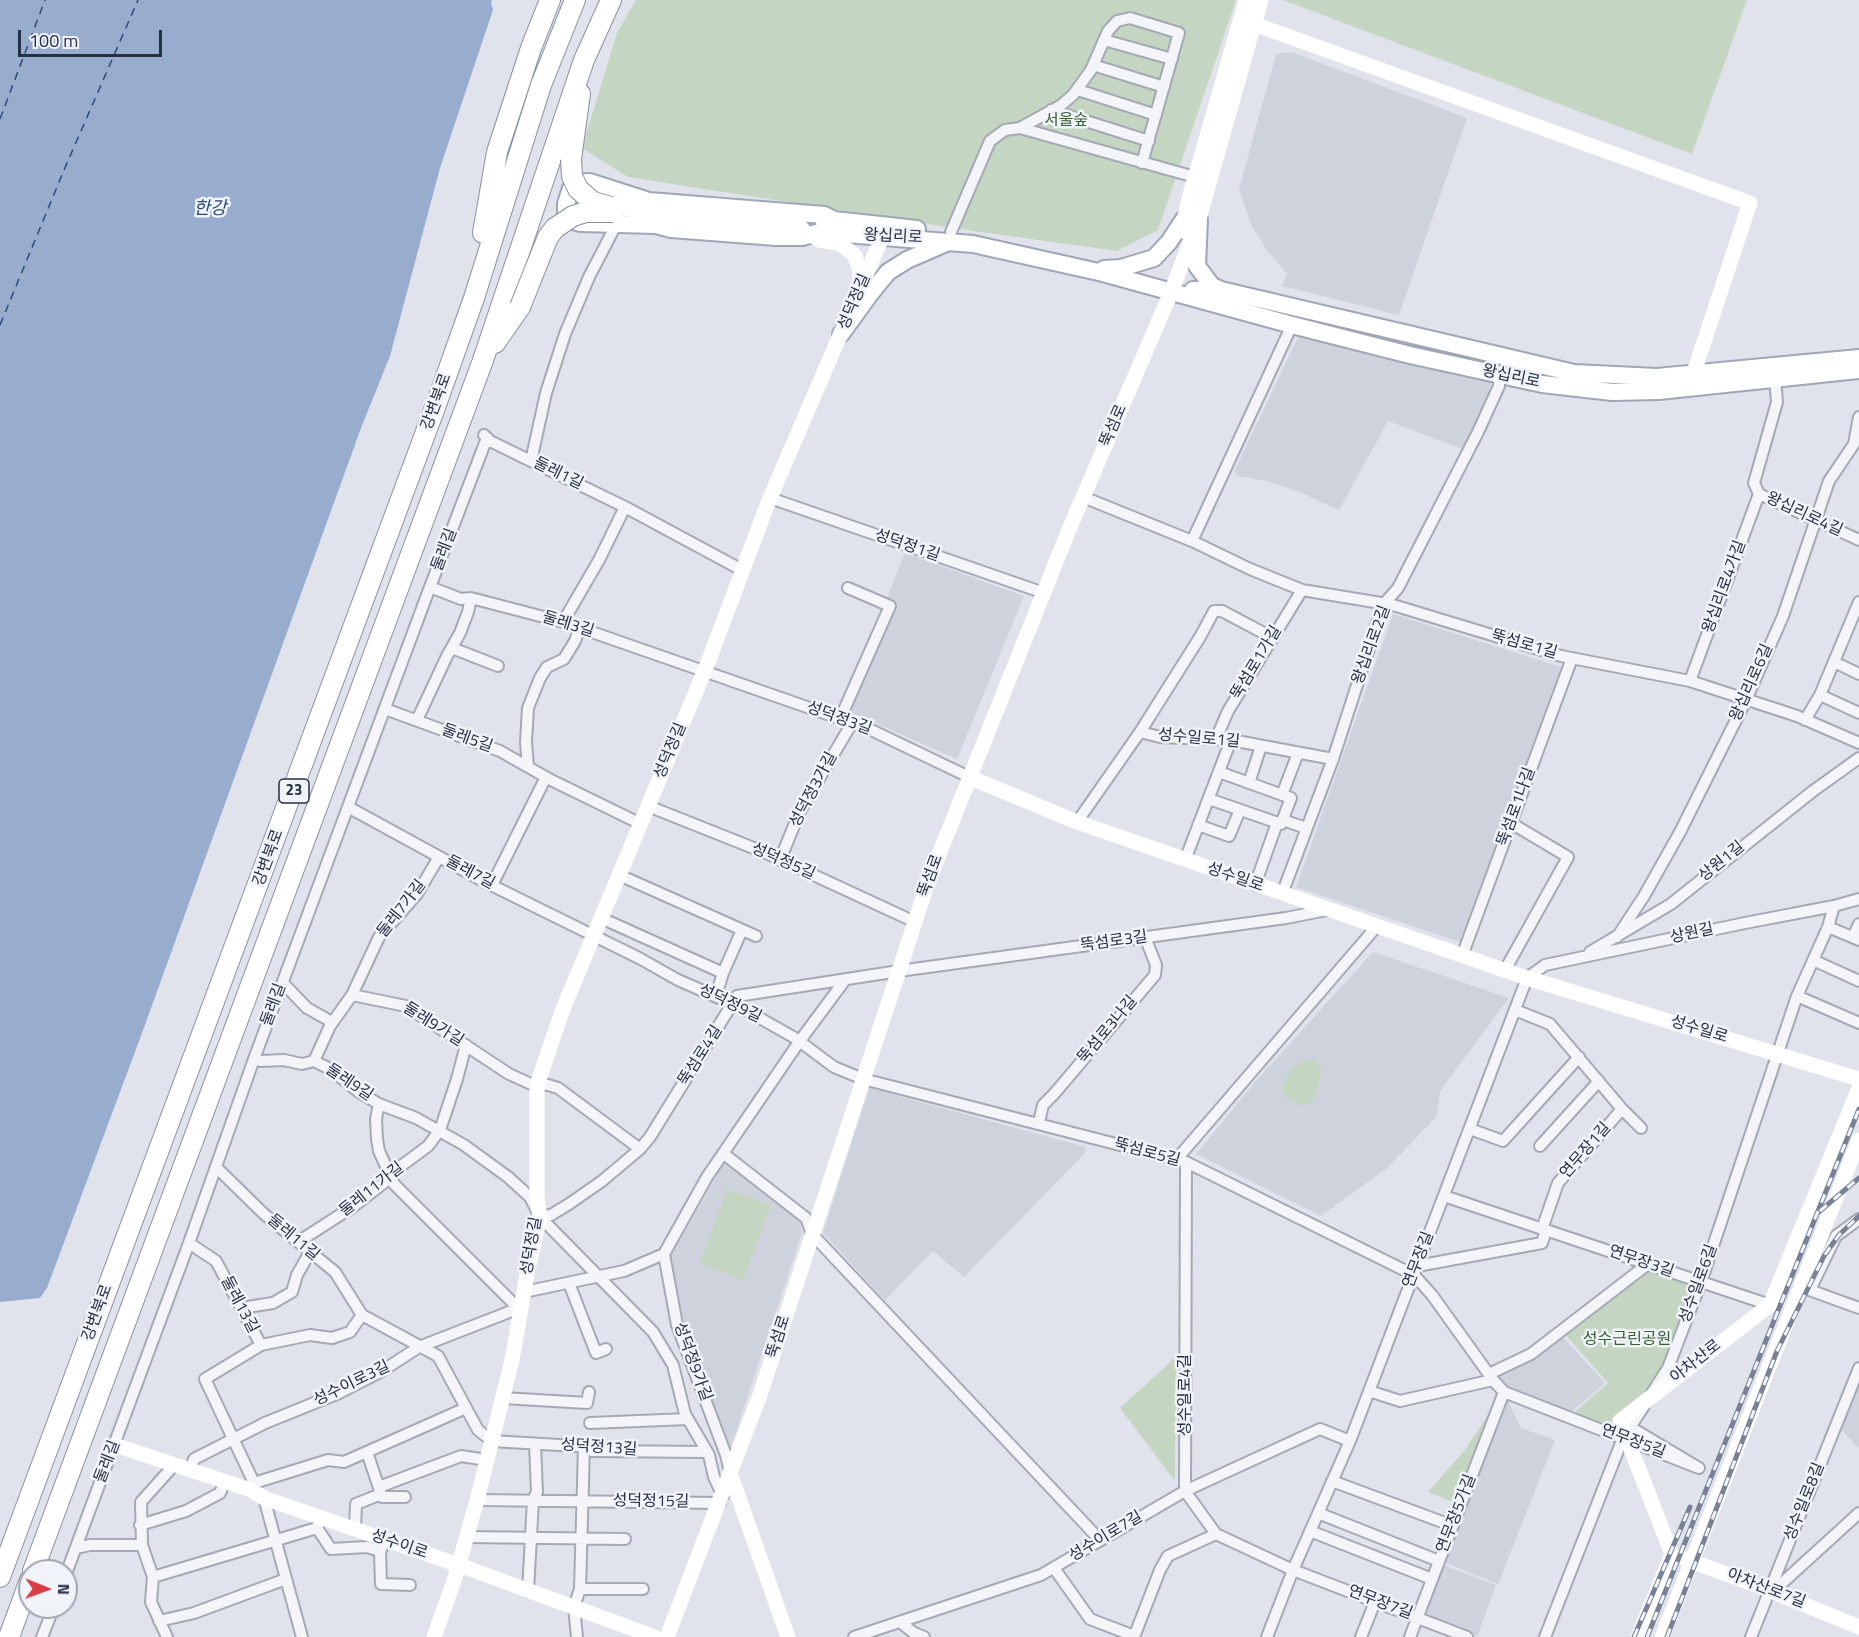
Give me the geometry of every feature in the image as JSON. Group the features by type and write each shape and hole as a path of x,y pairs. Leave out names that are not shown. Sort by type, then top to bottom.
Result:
{"highway":[{"path":"471,307 497,152 531,48 550,0"},
{"name":"강변북로","path":"0,1577 471,307 534,108 575,0"},
{"name":"강변북로","path":"37,1559 482,363 584,60 611,0"},
{"path":"584,60 576,136 571,159 572,176 578,189 593,202 614,214"},
{"path":"482,363 520,307 541,252 555,228 573,216 586,212 614,214"},
{"path":"9,1637 18,1613"}],"main road":[{"path":"810,234 802,237 776,237 671,230 614,214 581,223 569,220 566,204 571,188 577,183 590,182 650,201 824,215 834,220"},
{"name":"왕십리로","path":"614,214 785,222 834,220 885,231"},
{"path":"1104,269 1121,268 1154,258 1191,219"},
{"path":"1191,219 1197,266 1213,286 1221,290"},
{"name":"왕십리로","path":"785,222 810,234 885,231 1045,249 1172,290 1292,325 1542,384 1612,392 1659,391 1694,380 1859,358"},
{"path":"841,334 888,272 952,237"},
{"name":"왕십리로","path":"952,237 1172,290 1221,290 1574,372 1694,380 1775,379 1859,370"}],"street":[{"name":"뚝섬로","path":"1191,219 1195,177 1246,0"},
{"name":"뚝섬로","path":"668,1637 760,1395 928,882 1083,497 1172,290 1191,219 1261,0"},
{"path":"952,237 990,141 1005,130 1020,128 1051,110 1078,90 1093,65 1108,31 1117,21 1130,18 1179,33 1142,163"},
{"path":"1254,24 1750,203 1694,380"},
{"path":"1104,40 1172,59"},
{"path":"1093,65 1164,87"},
{"path":"1078,90 1156,115"},
{"path":"1051,110 1149,141"},
{"path":"1020,128 1195,177"},
{"path":"531,460 555,361 614,214"},
{"name":"성덕정길","path":"434,1637 459,1565 503,1398 540,1217 537,1196 537,1084 563,1009 705,670 770,498 885,231"},
{"path":"810,234 819,240 841,244 855,256 860,271 857,297"},
{"path":"1192,541 1292,325"},
{"name":"왕십리로2길","path":"1282,894 1333,759 1383,605 1398,588 1478,432 1499,386 1499,375"},
{"name":"왕십리로4길","path":"1775,379 1777,402 1754,483 1759,494 1859,540"},
{"name":"왕십리로6길","path":"1617,937 1644,896 1680,832 1746,700 1783,616 1829,481 1854,444 1859,417"},
{"name":"둘레1길","path":"487,438 625,507 742,570"},
{"name":"둘레길","path":"72,1559 189,1243 254,1059 487,438"},
{"name":"왕십리로4가길","path":"1690,681 1759,494"},
{"name":"뚝섬로1길","path":"1083,497 1192,541 1250,569 1302,590 1393,605 1572,658 1690,681 1805,720 1859,743"},
{"name":"성덕정1길","path":"770,498 1044,593"},
{"path":"563,622 599,560 625,507"},
{"name":"둘레3길","path":"430,587 461,599 471,598 580,627 705,670"},
{"path":"840,719 890,606 848,588"},
{"name":"뚝섬로1가길","path":"1216,739 1228,711 1302,590"},
{"path":"417,720 467,617 471,598"},
{"path":"1805,720 1820,695 1859,602"},
{"path":"1140,732 1214,611 1222,611 1273,638"},
{"path":"528,767 526,742 528,708 547,667 564,659 580,627"},
{"path":"452,648 498,666"},
{"name":"뚝섬로1나길","path":"1462,956 1572,658"},
{"path":"1834,662 1859,674"},
{"name":"성덕정3길","path":"705,670 867,728 969,777"},
{"path":"1820,695 1859,713"},
{"name":"둘레5길","path":"385,709 500,751 640,824"},
{"name":"성덕정3가길","path":"780,860 800,811 852,723"},
{"name":"성수일로1길","path":"1077,822 1140,732 1160,737 1231,740 1333,759"},
{"path":"1185,860 1231,740"},
{"path":"1249,783 1261,746"},
{"path":"1282,795 1298,753"},
{"name":"상원1길","path":"1580,958 1671,904 1804,798 1859,758"},
{"path":"1219,772 1291,798 1255,885"},
{"path":"492,885 546,777"},
{"name":"성수일로","path":"969,777 1077,822 1462,956 1859,1079"},
{"path":"1209,799 1239,810 1306,828"},
{"name":"성덕정5길","path":"648,806 780,860 915,922"},
{"name":"둘레7길","path":"348,807 492,885 593,935"},
{"path":"1198,825 1229,836 1239,810"},
{"path":"1505,970 1568,857 1511,823"},
{"name":"둘레7가길","path":"352,995 379,937 417,894 439,857"},
{"path":"619,874 756,936"},
{"name":"상원길","path":"1527,978 1545,965 1834,906 1859,898"},
{"name":"성수일로6길","path":"1545,1637 1623,1438 1668,1368 1701,1282 1797,996 1828,927 1834,906"},
{"name":"뚝섬로3길","path":"899,971 1286,918 1328,910"},
{"path":"601,918 723,973"},
{"path":"1828,927 1856,939 1859,924"},
{"path":"1181,1161 1377,927"},
{"path":"716,996 723,973 742,930"},
{"name":"성덕정9길","path":"593,935 678,980 733,1004 799,1042 834,1067 863,1078"},
{"name":"뚝섬로3나길","path":"1040,1118 1043,1105 1155,975 1156,965 1145,937"},
{"path":"1813,960 1859,981"},
{"path":"733,1004 737,996 899,971"},
{"name":"연무장길","path":"1267,1637 1293,1570 1350,1441 1527,978"},
{"path":"664,1254 707,1177 799,1042 845,980"},
{"path":"283,982 307,1008 332,1022"},
{"path":"314,1061 332,1022 352,995"},
{"name":"둘레9가길","path":"352,995 401,1003 509,1074 523,1081 558,1088 640,1149"},
{"path":"1797,996 1859,1023"},
{"name":"뚝섬로4길","path":"540,1217 551,1215 569,1204 602,1181 640,1149 650,1137 733,1004"},
{"name":"연무장1길","path":"1515,1010 1550,1024 1641,1128"},
{"path":"440,1131 466,1045"},
{"path":"1470,1129 1503,1141 1579,1058"},
{"name":"둘레9길","path":"254,1059 284,1060 302,1064 314,1061 330,1069 359,1092 380,1104 416,1118 477,1153 530,1197 540,1217 658,1340 673,1365 685,1414 707,1452 721,1500"},
{"name":"뚝섬로5길","path":"863,1078 1181,1161 1416,1270"},
{"path":"1540,1146 1599,1082"},
{"name":"아차산로","path":"1620,1421 1770,1305 1859,1088"},
{"path":"380,1104 376,1119 377,1140 390,1178 408,1200 521,1302"},
{"name":"연무장1길","path":"1544,1229 1558,1183 1622,1109"},
{"name":"둘레11가길","path":"298,1242 354,1206 390,1178 393,1172 428,1146 440,1131"},
{"path":"1662,1637 1805,1289 1859,1140"},
{"path":"724,1154 806,1218 812,1234 1100,1540"},
{"name":"성수일로4길","path":"1181,1161 1185,1491"},
{"name":"둘레11길","path":"216,1167 264,1214 335,1272 362,1315 438,1356 478,1430 492,1441"},
{"name":"연무장3길","path":"1444,1196 1770,1305"},
{"path":"1805,1289 1836,1236 1859,1218"},
{"path":"1416,1270 1542,1242 1544,1229"},
{"name":"둘레13길","path":"189,1243 216,1261 261,1345 205,1379 256,1490 275,1541 302,1637"},
{"path":"241,1308 273,1304 292,1292 297,1275 310,1252"},
{"name":"성덕정길","path":"521,1302 569,1283 624,1272 664,1254"},
{"name":"성덕정9가길","path":"664,1254 677,1324 726,1455 731,1476"},
{"path":"1369,1391 1400,1401 1491,1377 1531,1354 1648,1264"},
{"name":"연무장5길","path":"1416,1270 1504,1392 1699,1468 1620,1421"},
{"path":"569,1283 596,1353 606,1349"},
{"path":"1805,1289 1859,1308"},
{"name":"성수이로3길","path":"191,1469 194,1459 233,1439 265,1423 339,1393 382,1371 419,1347 521,1302"},
{"path":"261,1345 310,1335 332,1338 350,1332 362,1315"},
{"name":"성수일로8길","path":"1752,1637 1859,1368"},
{"path":"503,1398 587,1403 589,1392"},
{"name":"연무장5가길","path":"1410,1637 1504,1392"},
{"path":"256,1490 328,1460 344,1462 466,1408"},
{"path":"590,1423 688,1419"},
{"path":"1620,1421 1672,1554 1638,1637"},
{"name":"성수이로7길","path":"854,1637 1041,1575 1185,1491 1320,1430 1350,1441"},
{"name":"성덕정13길","path":"492,1441 592,1447 592,1451 707,1452"},
{"path":"528,1591 533,1500 537,1492 535,1444"},
{"name":"성수이로","path":"115,1445 256,1490 319,1523 355,1530 383,1546 459,1565 655,1637"},
{"path":"576,1637 574,1607 580,1589 584,1447"},
{"path":"367,1452 382,1497 405,1497"},
{"path":"355,1530 356,1504 380,1491 461,1456 487,1460"},
{"path":"167,1637 151,1602 153,1577 142,1545 141,1502 175,1464"},
{"path":"731,1476 788,1637"},
{"path":"140,1526 186,1511 220,1493 225,1481"},
{"path":"1332,1481 1453,1526"},
{"path":"1185,1491 1216,1534 1293,1570"},
{"name":"성덕정15길","path":"477,1500 721,1500"},
{"path":"1318,1513 1439,1561"},
{"path":"1769,1590 1780,1585 1859,1513"},
{"path":"153,1577 275,1541 319,1523 331,1549 383,1546 381,1584 410,1585"},
{"path":"1310,1531 1432,1580"},
{"path":"1054,1568 1090,1619 1134,1636 1160,1570 1168,1556 1216,1534"},
{"path":"467,1537 626,1539"},
{"path":"76,1548 90,1545 142,1545"},
{"name":"아차산로7길","path":"1672,1554 1859,1627"},
{"name":"연무장7길","path":"1293,1570 1467,1637"},
{"path":"159,1621 194,1613 286,1579"},
{"path":"580,1589 643,1589"},
{"path":"1361,1637 1375,1602"},
{"path":"42,1637 49,1619"},
{"path":"900,1622 914,1633 924,1637"}],"shaded area":[{"path":"1291,52 1467,118 1399,315 1282,286 1287,274 1266,249 1251,225 1239,189 1276,54"},
{"path":"1299,335 1491,379 1490,395 1462,449 1388,421 1339,510 1302,493 1267,481 1238,476 1234,472"},
{"path":"905,553 1024,596 957,759 850,712 897,602 887,598"},
{"path":"1393,614 1561,667 1460,942 1296,887"},
{"path":"1373,952 1509,998 1440,1091 1437,1116 1386,1169 1321,1216 1196,1154 1256,1081"},
{"path":"869,1088 1085,1147 1085,1153 964,1277 933,1251 885,1300 823,1233"},
{"path":"726,1160 799,1219 802,1233 730,1450 688,1350 671,1256"},
{"path":"1561,1335 1605,1383 1569,1414 1508,1389 1493,1376"},
{"path":"1859,1376 1859,1449 1839,1427"},
{"path":"1506,1397 1521,1428 1555,1440 1498,1584 1443,1562"},
{"path":"1441,1564 1496,1585 1477,1637 1420,1617"}],"green space":[{"name":"서울숲","path":"636,0 1236,0 1158,230 1117,251 628,177 582,148 617,33"},
{"path":"1283,0 1747,0 1692,154"},
{"path":"1305,1060 1313,1060 1322,1070 1314,1099 1307,1104 1300,1105 1285,1097 1281,1088 1296,1065"},
{"path":"727,1189 771,1205 743,1280 700,1264"},
{"name":"성수근린공원","path":"1648,1269 1695,1284 1664,1366 1623,1435 1571,1415 1608,1383 1564,1333"},
{"path":"1176,1357 1175,1481 1120,1408"},
{"path":"1496,1403 1456,1503 1428,1492 1465,1450"}],"water":[{"name":"한강","path":"0,0 492,0 493,10 440,168 390,356 361,428 47,1288 40,1298 0,1302"}],"ferry route":[{"path":"0,119 45,0"},
{"path":"0,325 138,0"}],"railway":[{"path":"1647,1637 1859,1109"},
{"path":"1820,1211 1859,1178"},
{"path":"1667,1637 1777,1351 1824,1256 1839,1235 1859,1216"},
{"path":"1634,1637 1690,1507"}]}
